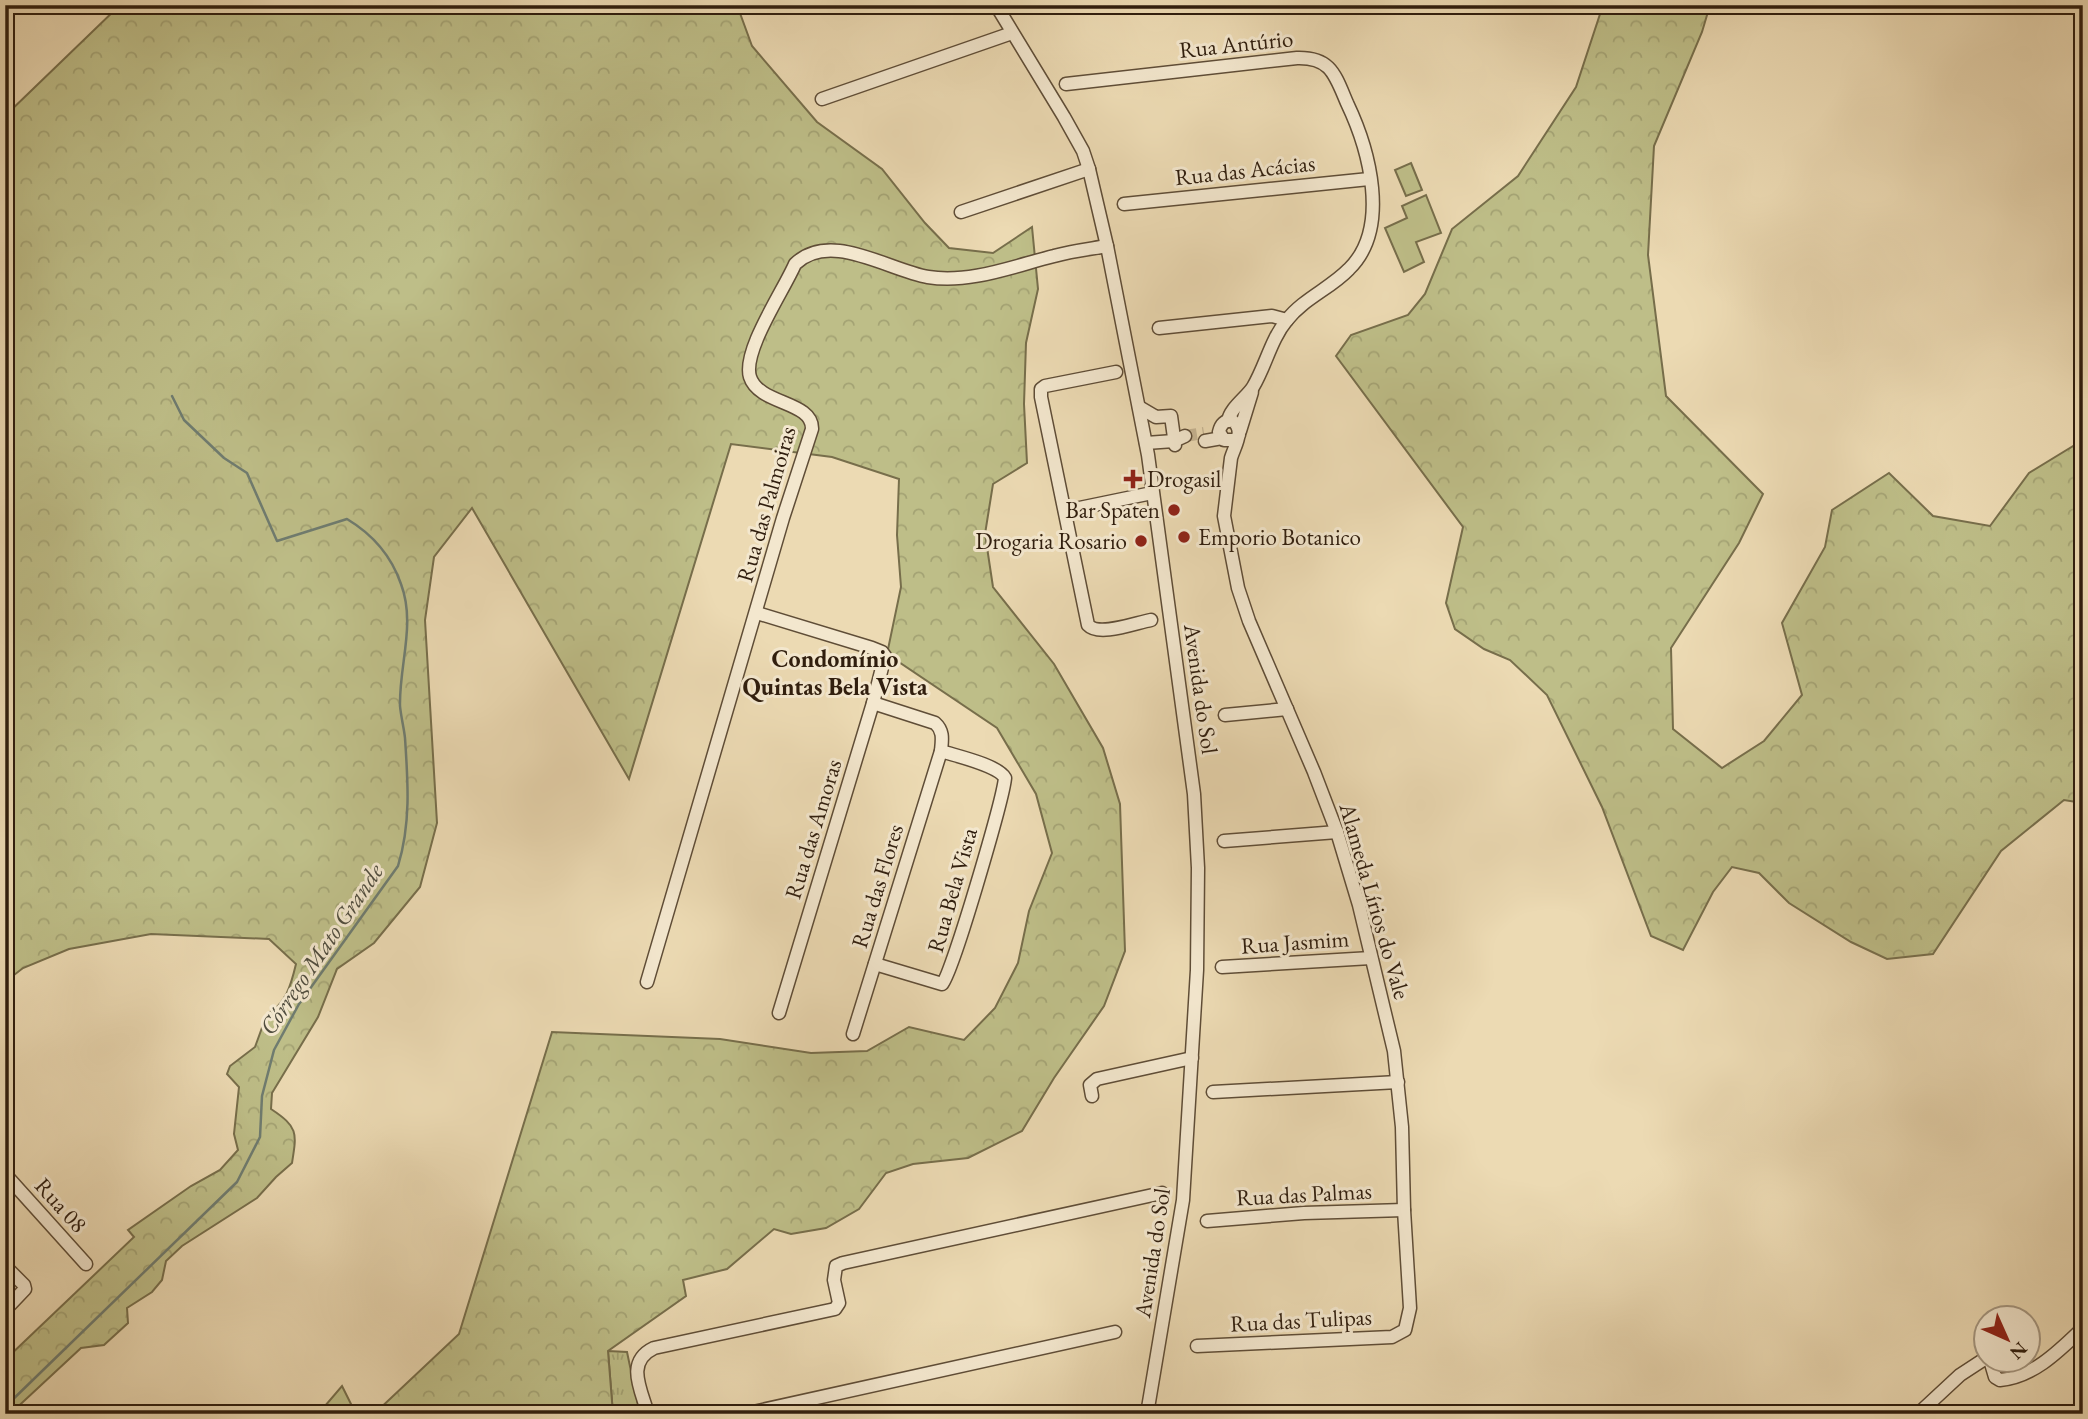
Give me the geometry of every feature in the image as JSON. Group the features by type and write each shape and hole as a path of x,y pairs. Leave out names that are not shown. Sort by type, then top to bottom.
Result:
{"street":[{"name":"Avenida do Sol","path":"996,5 1064,117 1083,151 1089,169 1147,449 1191,770 1197,835 1198,939 1183,1200 1146,1412"},
{"path":"822,99 1012,33"},
{"name":"Rua Antúrio","path":"1066,84 1297,58 1317,59 1330,68 1363,142 1374,210 1368,241 1349,270 1287,320 1252,388"},
{"path":"961,212 1089,169"},
{"name":"Rua das Acácias","path":"1124,204 1369,178"},
{"name":"Rua das Palmoiras","path":"647,982 783,518 807,449 812,423 810,418 798,409 756,389 750,378 748,365 763,325 795,264 802,257 819,251 845,251 915,275 942,279 969,277 1107,246"},
{"path":"1159,328 1272,316 1287,320"},
{"path":"1116,372 1061,382 1041,389 1091,628 1105,631 1151,620"},
{"path":"1228,421 1230,413 1252,388"},
{"name":"Alameda Lírios do Vale","path":"1252,388 1252,398 1231,458 1224,516 1238,588 1249,621 1337,832 1359,905 1394,1051 1402,1128 1410,1308 1405,1330"},
{"path":"1139,407 1156,417 1172,418"},
{"path":"1142,424 1172,418"},
{"path":"1147,449 1153,451 1180,442 1172,418"},
{"path":"1204,437 1235,440 1239,434 1237,424 1228,421 1222,423 1222,437"},
{"name":"Alameda Lírios do Vale","path":"1222,437 1225,500"},
{"path":"1065,511 1153,493"},
{"name":"Rua das Amoras","path":"757,613 872,648 885,656 779,1013"},
{"path":"873,703 935,723 942,732 941,751"},
{"path":"1225,715 1287,709"},
{"name":"Rua Bela Vista","path":"875,964 937,984 945,982 964,927 1005,778 994,769 941,751"},
{"name":"Rua das Flores","path":"853,1034 941,751"},
{"path":"1224,841 1337,832"},
{"name":"Rua Jasmim","path":"1222,967 1371,958"},
{"path":"1092,1096 1090,1084 1093,1080 1192,1058"},
{"path":"1213,1092 1398,1082"},
{"name":"Rua 08","path":"5,1174 86,1264"},
{"path":"648,1414 636,1370 644,1353 654,1348 835,1309 838,1307 839,1297 834,1280 836,1266 1162,1193"},
{"name":"Rua das Palmas","path":"1207,1221 1304,1213 1404,1210"},
{"path":"5,1266 25,1286 22,1294 5,1310"},
{"path":"2042,1363 2083,1328"},
{"name":"Rua das Tulipas","path":"1197,1346 1392,1336 1405,1330"},
{"path":"744,1414 1115,1332"},
{"path":"1918,1414 1960,1375 1972,1368"},
{"path":"1994,1374 2000,1380 2019,1374"}],"green space":[{"path":"120,5 737,5 752,46 817,122 882,169 925,223 949,248 993,253 1032,227 1038,289 1026,343 1024,404 1027,463 993,484 985,534 993,587 1054,664 1103,748 1120,804 1125,951 1104,1006 1054,1078 1022,1131 968,1158 913,1164 886,1173 859,1209 826,1228 791,1234 774,1229 727,1269 683,1280 686,1296 608,1351 613,1414 374,1414 459,1334 552,1032 720,1039 811,1053 867,1051 909,1027 964,1040 995,1008 1018,963 1029,911 1052,853 1036,794 997,728 887,654 901,587 897,535 899,479 832,457 731,444 629,779 472,508 434,557 425,620 437,823 420,887 374,943 337,969 318,1017 272,1093 271,1109 294,1131 292,1163 257,1198 182,1246 166,1261 162,1280 152,1292 127,1308 128,1323 104,1345 81,1348 10,1414 5,1414 5,1360 134,1237 128,1230 191,1186 220,1170 238,1150 234,1134 239,1087 227,1074 230,1066 255,1047 267,1014 279,1005 287,993 296,964 269,939 151,934 69,949 23,968 5,982 5,116"},
{"path":"1603,5 1710,5 1702,32 1654,146 1648,255 1666,396 1763,494 1739,543 1671,648 1673,729 1722,768 1764,741 1802,695 1782,623 1825,547 1832,510 1889,473 1933,516 1990,526 2029,473 2083,440 2083,803 2064,800 2001,851 1933,954 1887,959 1851,942 1789,903 1759,873 1732,867 1713,892 1683,950 1651,936 1602,807 1547,695 1510,660 1484,649 1455,629 1446,603 1463,527 1336,356 1351,335 1408,315 1425,294 1452,229 1518,176 1576,87"},
{"path":"1411,163 1422,190 1406,196 1395,170"},
{"path":"1426,195 1441,233 1416,242 1424,262 1404,272 1385,228 1407,218 1402,206"},
{"path":"608,1351 627,1352 640,1414 613,1414"},
{"path":"342,1386 356,1414 318,1414 319,1413"}],"waterway":[{"name":"Córrego Mato Grande","path":"5,1407 237,1182 260,1137 262,1096 274,1050 299,1004 398,866 405,834 407,771 400,691 407,614 401,584 392,564 365,531 347,519 277,541 247,473 224,458 184,420 172,396"}],"tunnel":[{"path":"1185,436 1204,433"}],"place":[{"name":"Drogasil","path":"1133,479"},
{"name":"Bar Spaten","path":"1174,510"},
{"name":"Emporio Botanico","path":"1184,537"},
{"name":"Drogaria Rosario","path":"1141,541"}],"district":[{"name":"Condomínio Quintas Bela Vista","path":"835,672"}]}
